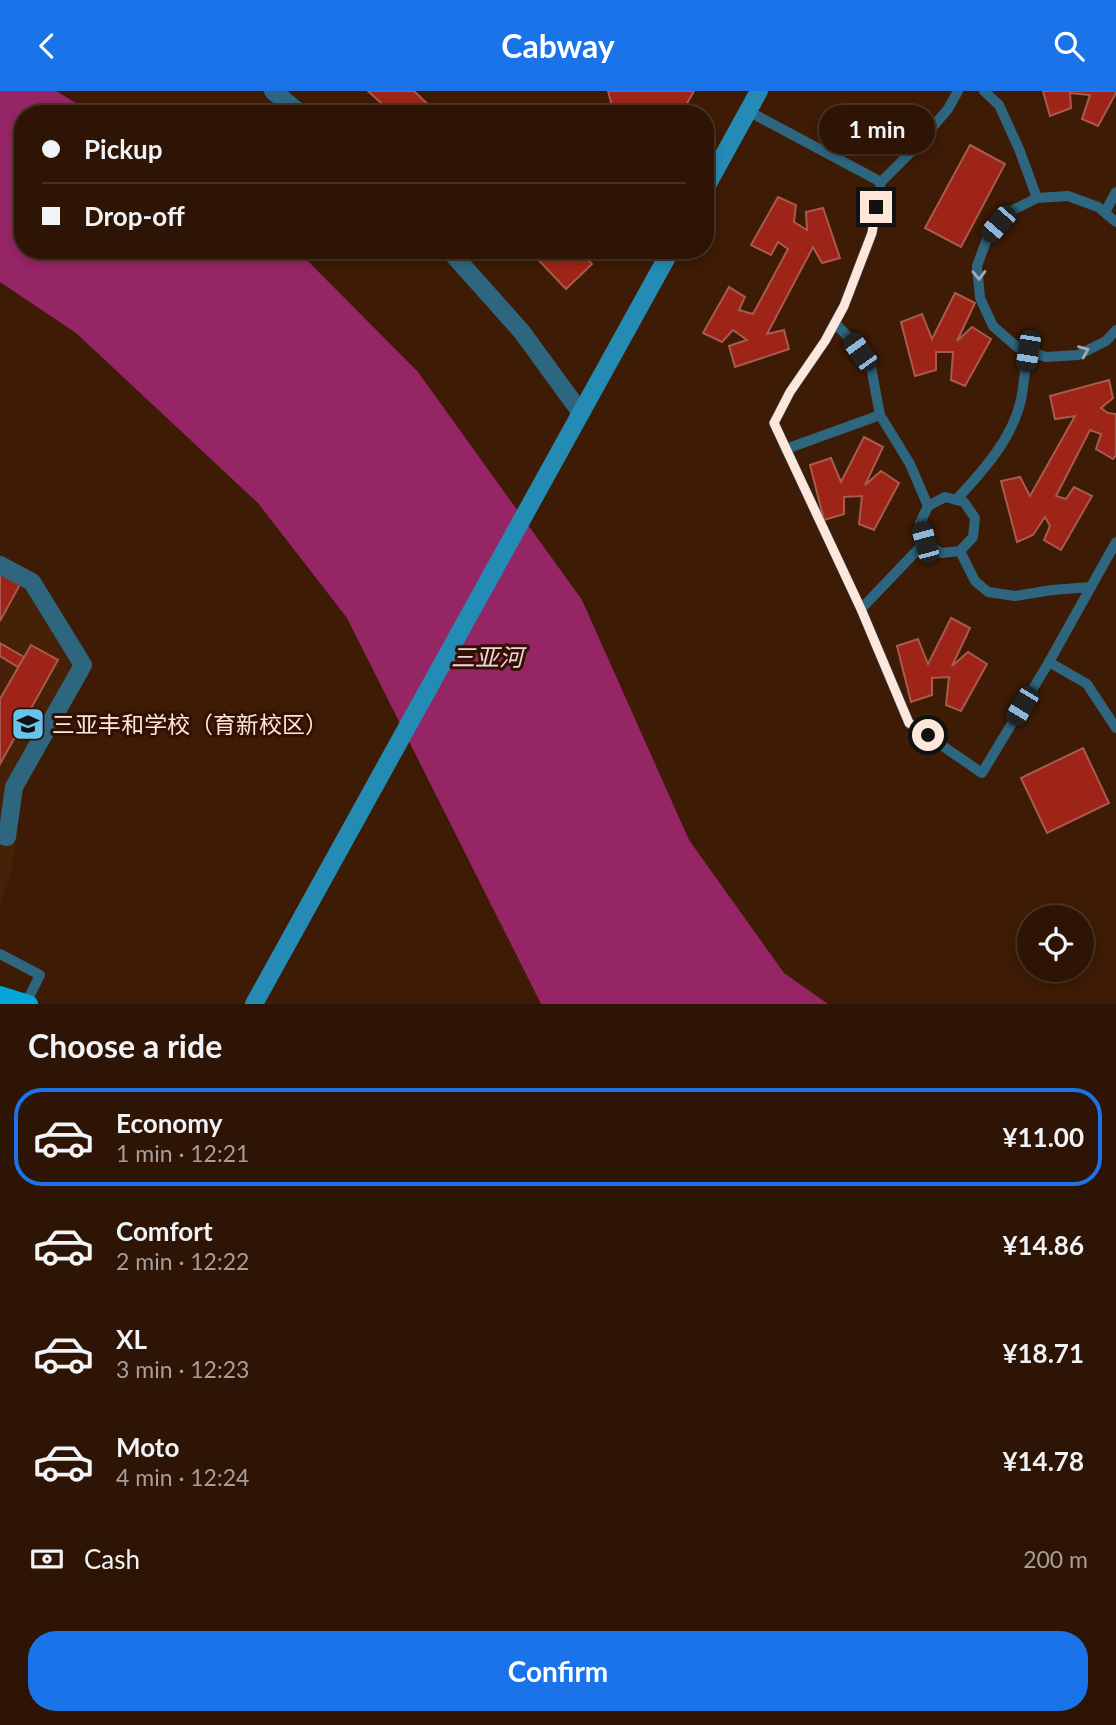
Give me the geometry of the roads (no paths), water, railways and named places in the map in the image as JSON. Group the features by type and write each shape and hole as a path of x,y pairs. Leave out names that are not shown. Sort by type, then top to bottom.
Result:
{"main road":[{"path":"0,995 27,1003"}],"street":[{"path":"273,91 290,105"},
{"path":"714,173 759,91"},
{"path":"457,259 522,333 581,413"},
{"path":"254,1004 666,259"},
{"path":"0,565 32,582 83,665 14,787 7,837 0,835"}],"lane":[{"path":"958,91 948,109 881,182 872,233 844,306 825,341 790,392 774,423 861,609 909,723 982,773 1049,662 1116,542"},
{"path":"984,91 999,105 1037,198"},
{"path":"748,111 881,182"},
{"path":"1105,212 1116,192"},
{"path":"1116,222 1098,207 1068,197 1037,198 1009,212 988,236 977,266 979,298 993,326 1017,347 1046,357 1078,355 1106,341 1116,330"},
{"path":"835,323 871,367 880,415 910,464 928,506"},
{"path":"1106,341 1116,349"},
{"path":"956,500 984,470 1007,436 1020,402 1028,351"},
{"path":"786,449 880,415"},
{"path":"945,497 956,500 964,502 975,518 973,537 960,551 941,553 925,542 920,523 928,506 945,497"},
{"path":"861,609 925,542"},
{"path":"960,551 975,581 988,592 1015,596 1091,587"},
{"path":"1049,662 1087,684 1116,728"},
{"path":"0,954 40,975 27,1003"}],"water":[{"name":"三亚河","path":"0,91 56,91 79,105 14,105 14,259 306,259 418,372 582,600 689,840 784,973 828,1004 541,1004 347,618 258,503 76,333 0,282"}],"place":[{"name":"三亚丰和学校（育新校区）","path":"28,724"}]}
